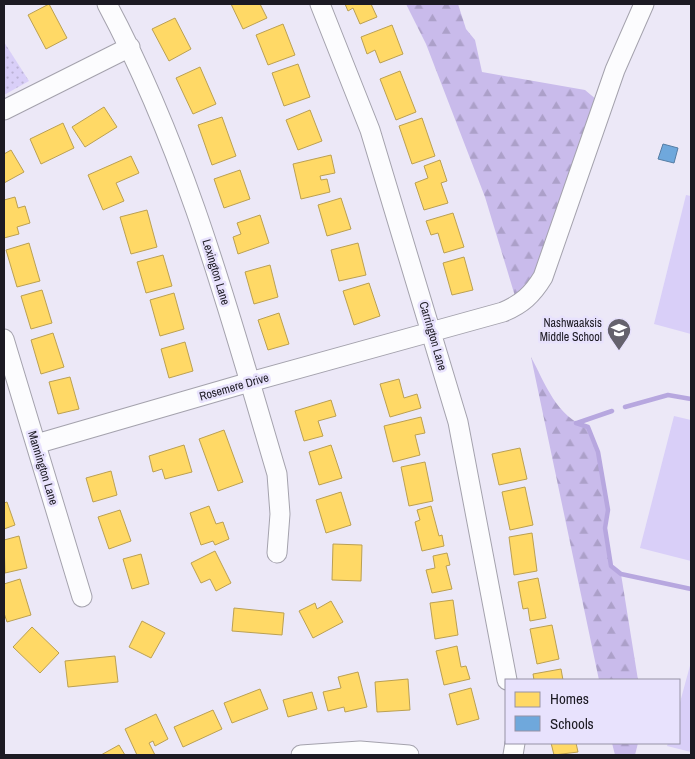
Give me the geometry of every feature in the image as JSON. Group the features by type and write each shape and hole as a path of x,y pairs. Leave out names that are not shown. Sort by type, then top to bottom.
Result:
{"street":[{"name":"Lexington Lane","path":"107,4 130,47 163,118 195,203 277,474 280,514 277,553"},
{"name":"Carrington Lane","path":"320,4 370,130 458,422 507,679"},
{"name":"Rosemere Drive","path":"36,444 503,312 518,306 533,294 543,277 615,70 644,4"},
{"path":"4,110 130,47"},
{"name":"Mannington Lane","path":"4,339 82,597"},
{"path":"301,755 360,751 409,755"}],"green space":[{"path":"406,4 458,4 466,29 475,40 482,72 585,90 603,105 543,277 518,306 485,197 426,44"},
{"path":"531,357 560,408 568,416 588,427 598,452 608,510 605,528 611,566 621,574 638,679 599,679"},
{"path":"612,744 638,744 635,755 615,755"}],"shaded area":[{"path":"4,42 29,81 4,95"},
{"path":"686,195 691,196 691,334 654,324"},
{"path":"674,416 691,420 691,561 640,548"},
{"path":"691,662 691,752 667,746 668,744 680,744 680,702"}],"building: Homes":[{"path":"49,4 67,38 46,49 28,15"},
{"path":"231,4 260,4 267,18 243,29"},
{"path":"345,4 371,4 377,17 360,24 353,8 348,11"},
{"path":"175,18 191,49 169,61 152,29"},
{"path":"283,24 295,55 268,65 256,35"},
{"path":"392,25 403,54 380,63 375,50 367,54 361,37"},
{"path":"298,64 310,97 284,106 272,73"},
{"path":"200,67 216,104 193,114 176,78"},
{"path":"400,71 416,112 396,120 380,79"},
{"path":"104,107 117,127 85,147 72,127"},
{"path":"310,110 322,141 298,150 286,120"},
{"path":"222,117 236,156 212,165 198,125"},
{"path":"422,118 435,156 412,164 399,126"},
{"path":"63,123 74,148 41,164 30,139"},
{"path":"11,150 24,172 4,183 4,154"},
{"path":"331,155 335,173 320,176 321,180 327,179 330,192 301,199 293,164"},
{"path":"131,156 139,173 116,183 124,201 103,210 88,175"},
{"path":"440,160 447,181 441,183 448,203 424,210 415,183 428,178 424,166"},
{"path":"240,170 250,199 224,208 214,179"},
{"path":"15,197 18,208 25,206 30,223 17,227 19,234 4,238 4,200"},
{"path":"341,198 351,229 327,236 318,205"},
{"path":"147,210 157,247 131,254 120,217"},
{"path":"453,213 464,247 444,253 438,233 431,235 426,221"},
{"path":"260,215 269,243 238,254 233,237 241,234 237,223"},
{"path":"29,243 40,281 17,287 6,250"},
{"path":"358,243 366,275 339,281 331,250"},
{"path":"163,255 172,286 146,293 137,262"},
{"path":"464,257 473,290 452,295 443,263"},
{"path":"270,265 278,297 254,304 245,272"},
{"path":"369,283 380,316 354,325 343,291"},
{"path":"42,290 52,323 31,329 21,296"},
{"path":"174,293 184,329 160,336 150,300"},
{"path":"279,313 289,344 268,350 258,320"},
{"path":"53,333 64,367 41,374 31,340"},
{"path":"185,342 193,371 169,378 161,349"},
{"path":"70,377 79,409 58,414 49,382"},
{"path":"399,379 404,398 417,394 421,408 390,417 380,384"},
{"path":"331,400 336,416 318,421 323,436 304,441 295,411"},
{"path":"421,417 425,433 415,435 420,455 393,462 384,426"},
{"path":"224,430 243,482 218,491 199,439"},
{"path":"184,445 192,472 165,479 162,469 153,472 149,456"},
{"path":"331,445 342,478 319,485 309,452"},
{"path":"520,448 527,479 499,485 492,454"},
{"path":"425,462 433,501 409,506 401,467"},
{"path":"111,471 117,495 93,502 86,478"},
{"path":"525,487 533,525 510,530 502,492"},
{"path":"341,492 351,525 326,533 316,500"},
{"path":"7,502 15,525 4,529 4,503"},
{"path":"209,506 216,524 223,522 229,539 215,545 213,541 201,545 190,513"},
{"path":"431,506 439,536 442,535 444,546 422,551 415,522 420,520 417,510"},
{"path":"120,510 131,541 109,549 98,517"},
{"path":"532,533 537,571 514,575 509,537"},
{"path":"19,536 27,568 5,573 4,540"},
{"path":"333,544 362,545 361,581 332,580"},
{"path":"215,551 231,583 216,591 210,579 201,583 191,563"},
{"path":"447,553 450,565 446,566 452,589 432,593 426,570 435,568 433,556"},
{"path":"141,554 149,584 132,589 123,559"},
{"path":"538,578 546,618 530,621 528,608 523,609 518,582"},
{"path":"20,579 31,615 7,622 4,613 4,584"},
{"path":"453,600 458,635 435,639 430,603"},
{"path":"331,601 343,622 313,638 299,611 315,603 317,609"},
{"path":"234,608 284,613 282,635 232,631"},
{"path":"142,621 165,633 151,658 129,647"},
{"path":"552,625 559,659 537,664 530,629"},
{"path":"32,627 59,653 40,673 13,647"},
{"path":"457,646 461,667 466,666 470,679 444,685 436,651"},
{"path":"115,656 118,682 68,687 65,661"},
{"path":"561,669 563,679 534,679 533,674"},
{"path":"358,672 367,707 345,712 344,707 328,711 323,692 341,688 338,677"},
{"path":"408,679 410,710 377,712 375,682"},
{"path":"471,688 479,719 457,725 449,694"},
{"path":"260,689 268,709 232,723 224,703"},
{"path":"312,692 317,709 288,717 283,700"},
{"path":"213,710 222,729 183,747 174,727"},
{"path":"156,714 168,739 155,746 153,741 149,743 155,755 137,755 125,729"},
{"path":"551,744 576,744 578,752 554,755"},
{"path":"119,745 125,755 101,755"}],"building: Schools":[{"path":"663,144 678,148 674,163 658,159"}],"waterway":[{"path":"625,407 668,395 691,399"},
{"path":"577,423 612,411"},
{"path":"576,423 588,427 598,452 608,510 605,528 611,566 621,574 691,589"}],"place":[{"name":"Nashwaaksis Middle School","path":"619,351"}]}
